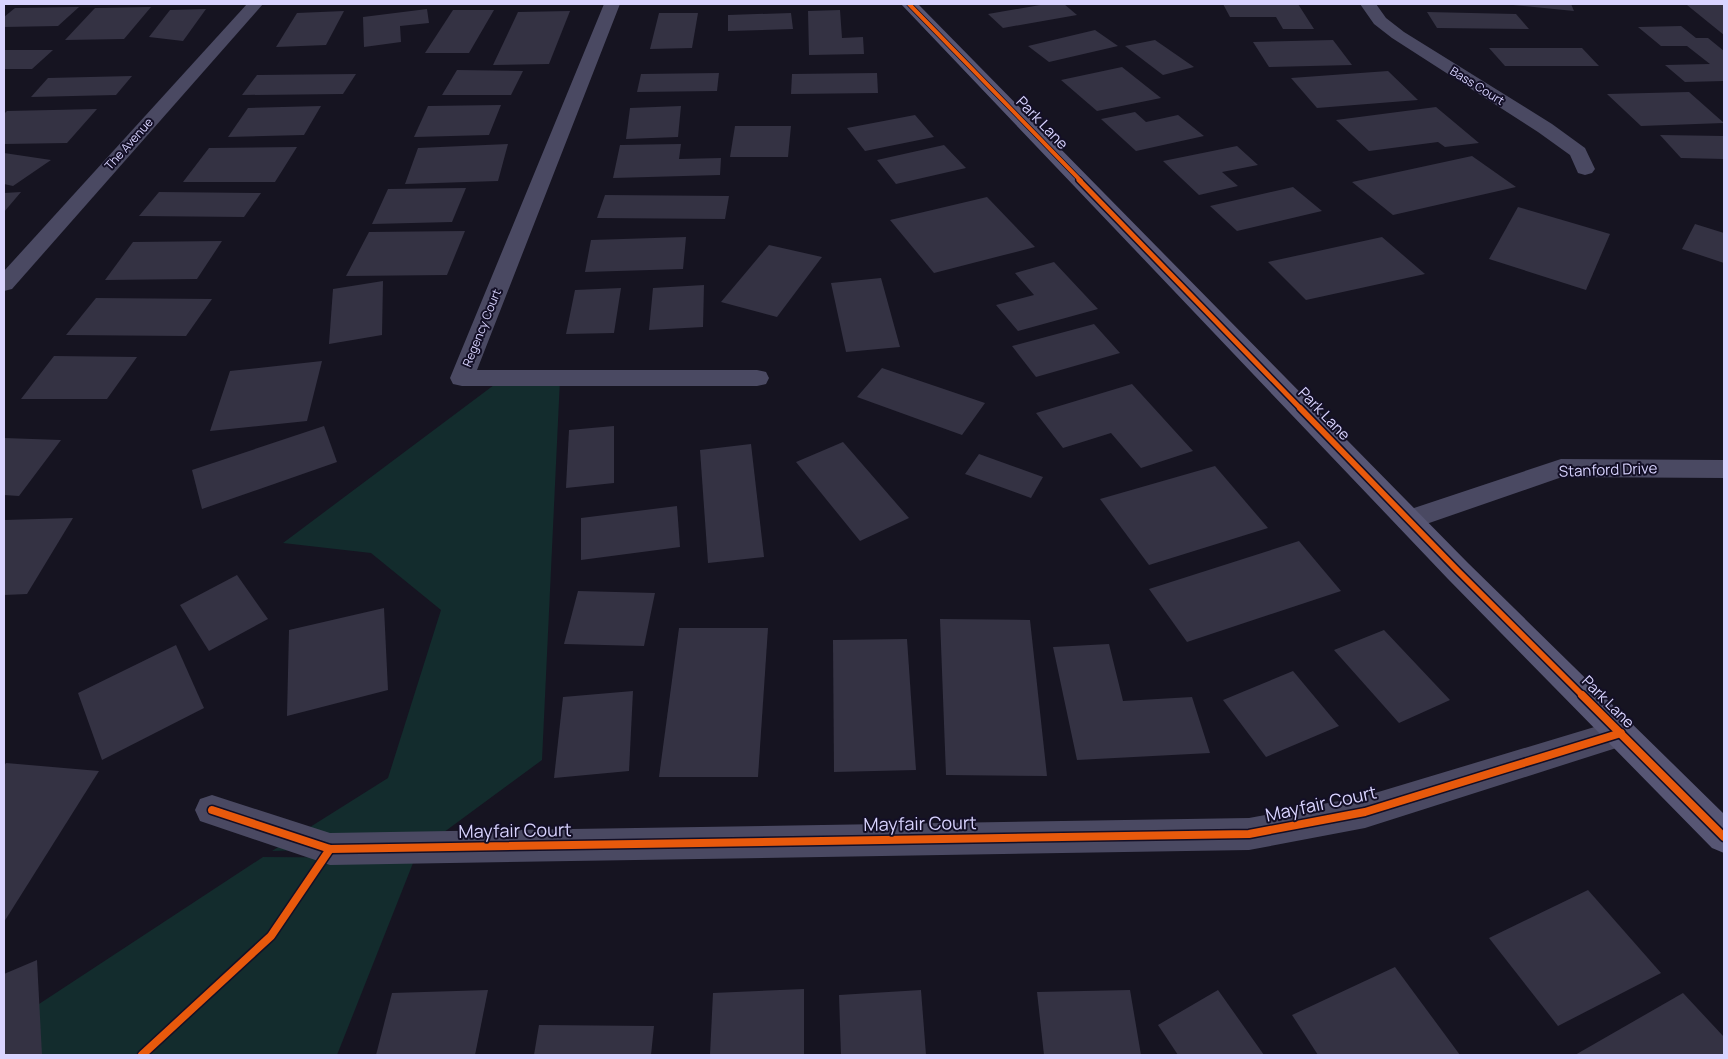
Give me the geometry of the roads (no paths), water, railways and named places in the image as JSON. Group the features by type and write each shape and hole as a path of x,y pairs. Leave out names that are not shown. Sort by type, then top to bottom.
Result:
{"street":[{"name":"The Avenue","path":"4,284 255,4"},
{"name":"Regency Court","path":"612,4 462,378 757,378"},
{"name":"Park Lane","path":"909,4 1409,520 1724,837"},
{"name":"Bass Court","path":"1368,4 1380,21 1398,35 1545,128 1578,152 1585,169"},
{"name":"Stanford Drive","path":"1409,520 1561,468 1724,468"},
{"name":"Mayfair Court","path":"212,810 330,849 1249,834 1365,812 1621,733"}]}
